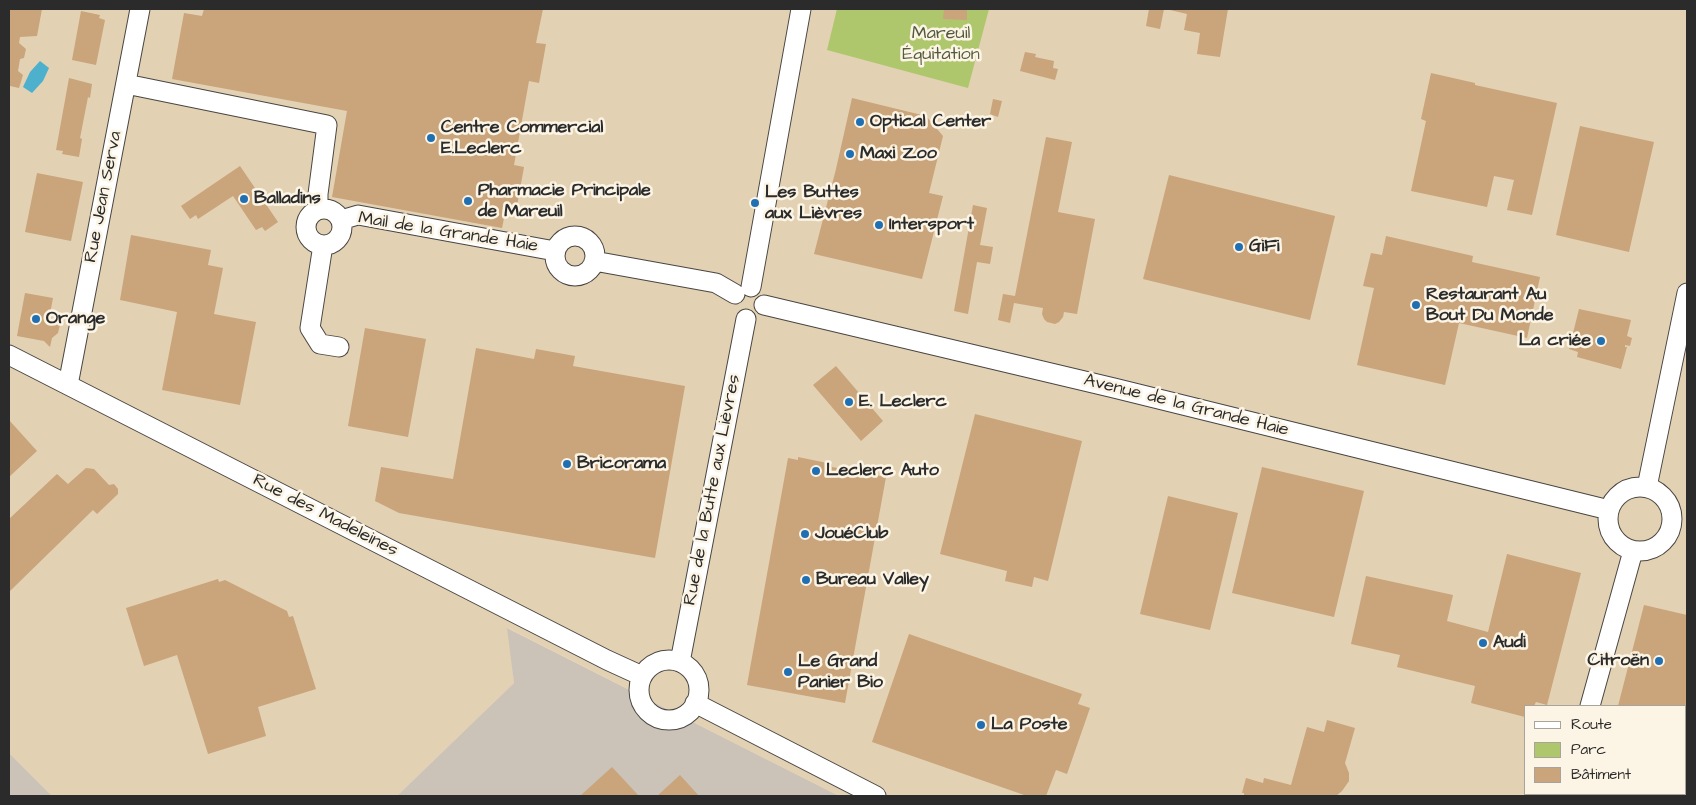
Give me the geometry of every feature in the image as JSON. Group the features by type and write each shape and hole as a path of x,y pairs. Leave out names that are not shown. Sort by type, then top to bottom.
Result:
{"street":[{"name":"Rue Jean Serva","path":"68,385 140,9"},
{"path":"594,261 716,283 743,291 759,292 764,300 763,310 756,317 746,319 736,314 732,305 743,291 801,9"},
{"path":"126,84 327,124 318,194 318,210"},
{"path":"318,210 334,211 341,220 342,232 330,245 323,245 312,241 306,230 308,218 318,210"},
{"name":"Mail de la Grande Haie","path":"341,220 358,215 555,251"},
{"path":"579,236 590,242 594,248 594,261 592,266 583,274 572,276 562,272 558,267 554,257 555,251 557,245 566,237 579,236"},
{"path":"323,245 310,328 320,344 339,347"},
{"path":"1647,487 1687,293"},
{"name":"Avenue de la Grande Haie","path":"764,305 1133,393 1608,510"},
{"name":"Rue de la Butte aux Lièvres","path":"680,662 746,319"},
{"name":"Rue des Madeleines","path":"9,355 642,676"},
{"path":"1637,486 1647,487 1656,491 1667,502 1672,516 1672,526 1668,536 1662,543 1648,550 1633,551 1623,547 1615,540 1607,520 1608,510 1619,494 1637,486"},
{"path":"1590,705 1633,551"},
{"path":"663,660 680,662 689,667 697,679 698,694 695,704 690,711 674,719 656,717 648,712 642,704 639,695 639,685 642,676 647,668 654,663 663,660"},
{"path":"695,704 876,796"}],"shaded area":[{"path":"9,9 1687,9 1687,796 839,796 508,628 514,683 397,796 52,796 9,753"},
{"path":"507,628 839,796 397,796 514,683"},
{"path":"9,753 52,796 9,796"}],"green space":[{"name":"Mareuil Équitation","path":"837,9 989,9 968,88 827,50"}],"water":[{"path":"40,61 49,68 43,81 32,93 23,87 30,72"}],"building":[{"path":"9,9 42,9 37,36 20,37 19,43 26,49 24,58 20,59 18,71 23,75 19,88 10,86 10,90"},
{"name":"Centre Commercial E.Leclerc","path":"204,9 543,9 536,43 546,44 539,83 529,81 514,165 524,167 517,206 507,204 502,228 332,197 347,111 172,79 184,13 202,16"},
{"path":"944,9 967,9 967,20 943,19"},
{"path":"1149,9 1164,9 1160,29 1146,26"},
{"path":"1166,9 1228,9 1220,57 1197,54 1200,33 1184,30 1187,14"},
{"path":"81,11 100,15 99,18 105,20 96,65 72,60"},
{"path":"1025,52 1036,54 1035,57 1054,61 1053,68 1058,69 1055,80 1020,71"},
{"path":"1431,73 1557,103 1532,215 1507,210 1514,180 1494,176 1487,207 1411,191 1426,121 1421,119"},
{"path":"69,78 92,84 80,138 82,139 79,157 62,154 63,151 56,150"},
{"path":"852,98 926,116 943,136 929,193 943,196 922,279 814,254"},
{"path":"993,99 1002,101 998,117 990,114"},
{"path":"1580,126 1654,142 1629,252 1556,235"},
{"path":"1046,137 1072,142 1058,212 1095,219 1077,314 1064,312 1063,317 1055,324 1044,319 1042,314 1043,308 1014,303 1010,323 998,320 1003,294 1015,296"},
{"path":"240,166 278,222 265,231 262,227 256,230 233,196 198,219 196,215 190,219 181,206"},
{"path":"37,173 83,182 71,241 25,232"},
{"name":"GiFi","path":"1169,175 1335,216 1310,320 1143,279"},
{"path":"973,205 987,208 980,245 993,247 990,264 977,262 968,314 954,311"},
{"path":"131,235 211,250 208,265 223,268 214,314 256,322 240,405 162,390 177,312 120,300"},
{"name":"Restaurant Au Bout Du Monde","path":"1386,236 1473,256 1472,262 1540,277 1527,338 1459,323 1445,385 1357,365 1374,288 1363,286 1371,253 1382,255"},
{"name":"Orange","path":"25,293 53,298 49,319 56,320 62,317 58,333 52,338 50,347 44,341 17,336"},
{"name":"La criée","path":"1579,309 1631,320 1627,336 1632,338 1630,346 1625,345 1627,347 1621,369 1577,357 1578,352 1569,349"},
{"path":"365,328 426,339 408,437 348,426"},
{"path":"476,348 534,359 536,349 575,356 573,366 685,386 655,558 399,513 375,501 381,467 453,479"},
{"path":"836,366 883,421 861,441 813,385"},
{"path":"975,414 1082,441 1048,581 1034,577 1032,587 1005,581 1007,571 940,554"},
{"path":"9,420 37,451 9,477"},
{"path":"798,457 832,464 832,467 886,477 845,703 747,685 788,458 798,460"},
{"path":"1262,467 1364,491 1334,617 1232,593"},
{"path":"86,468 94,469 109,485 114,484 118,489 118,494 97,514 93,510 9,592 9,519 57,474 68,484"},
{"path":"1168,496 1238,513 1210,630 1140,614"},
{"name":"Audi","path":"1507,554 1581,573 1547,705 1536,702 1534,705 1524,705 1524,717 1471,703 1475,686 1397,667 1400,655 1351,644 1366,576 1453,595 1447,621 1488,632"},
{"path":"218,579 219,582 225,580 287,611 289,617 293,616 316,689 258,707 266,736 208,754 177,655 144,666 126,608"},
{"name":"Citroën","path":"1644,605 1687,615 1687,796 1596,796 1686,795 1686,705 1618,705"},
{"name":"La Poste","path":"909,634 1082,694 1078,704 1090,708 1067,774 1056,770 1046,796 1027,796 872,742"},
{"path":"1327,720 1355,728 1345,763 1349,773 1349,781 1342,791 1336,796 1244,796 1244,793 1242,793 1246,778 1263,783 1264,778 1291,785 1307,727 1324,732"},
{"path":"612,767 639,796 580,796"},
{"path":"680,775 699,796 657,796"}],"place":[{"name":"Optical Center","path":"860,122"},
{"name":"Centre Commercial E.Leclerc","path":"431,138"},
{"name":"Maxi Zoo","path":"850,154"},
{"name":"Balladins","path":"244,199"},
{"name":"Pharmacie Principale de Mareuil","path":"468,201"},
{"name":"Les Buttes aux Lièvres","path":"755,203"},
{"name":"Intersport","path":"879,225"},
{"name":"GiFi","path":"1239,247"},
{"name":"Restaurant Au Bout Du Monde","path":"1416,305"},
{"name":"Orange","path":"36,319"},
{"name":"La criée","path":"1601,341"},
{"name":"E. Leclerc","path":"849,402"},
{"name":"Bricorama","path":"567,464"},
{"name":"Leclerc Auto","path":"816,471"},
{"name":"JouéClub","path":"805,534"},
{"name":"Bureau Valley","path":"806,580"},
{"name":"Audi","path":"1483,643"},
{"name":"Citroën","path":"1659,661"},
{"name":"Le Grand Panier Bio","path":"788,672"},
{"name":"La Poste","path":"981,725"}]}
